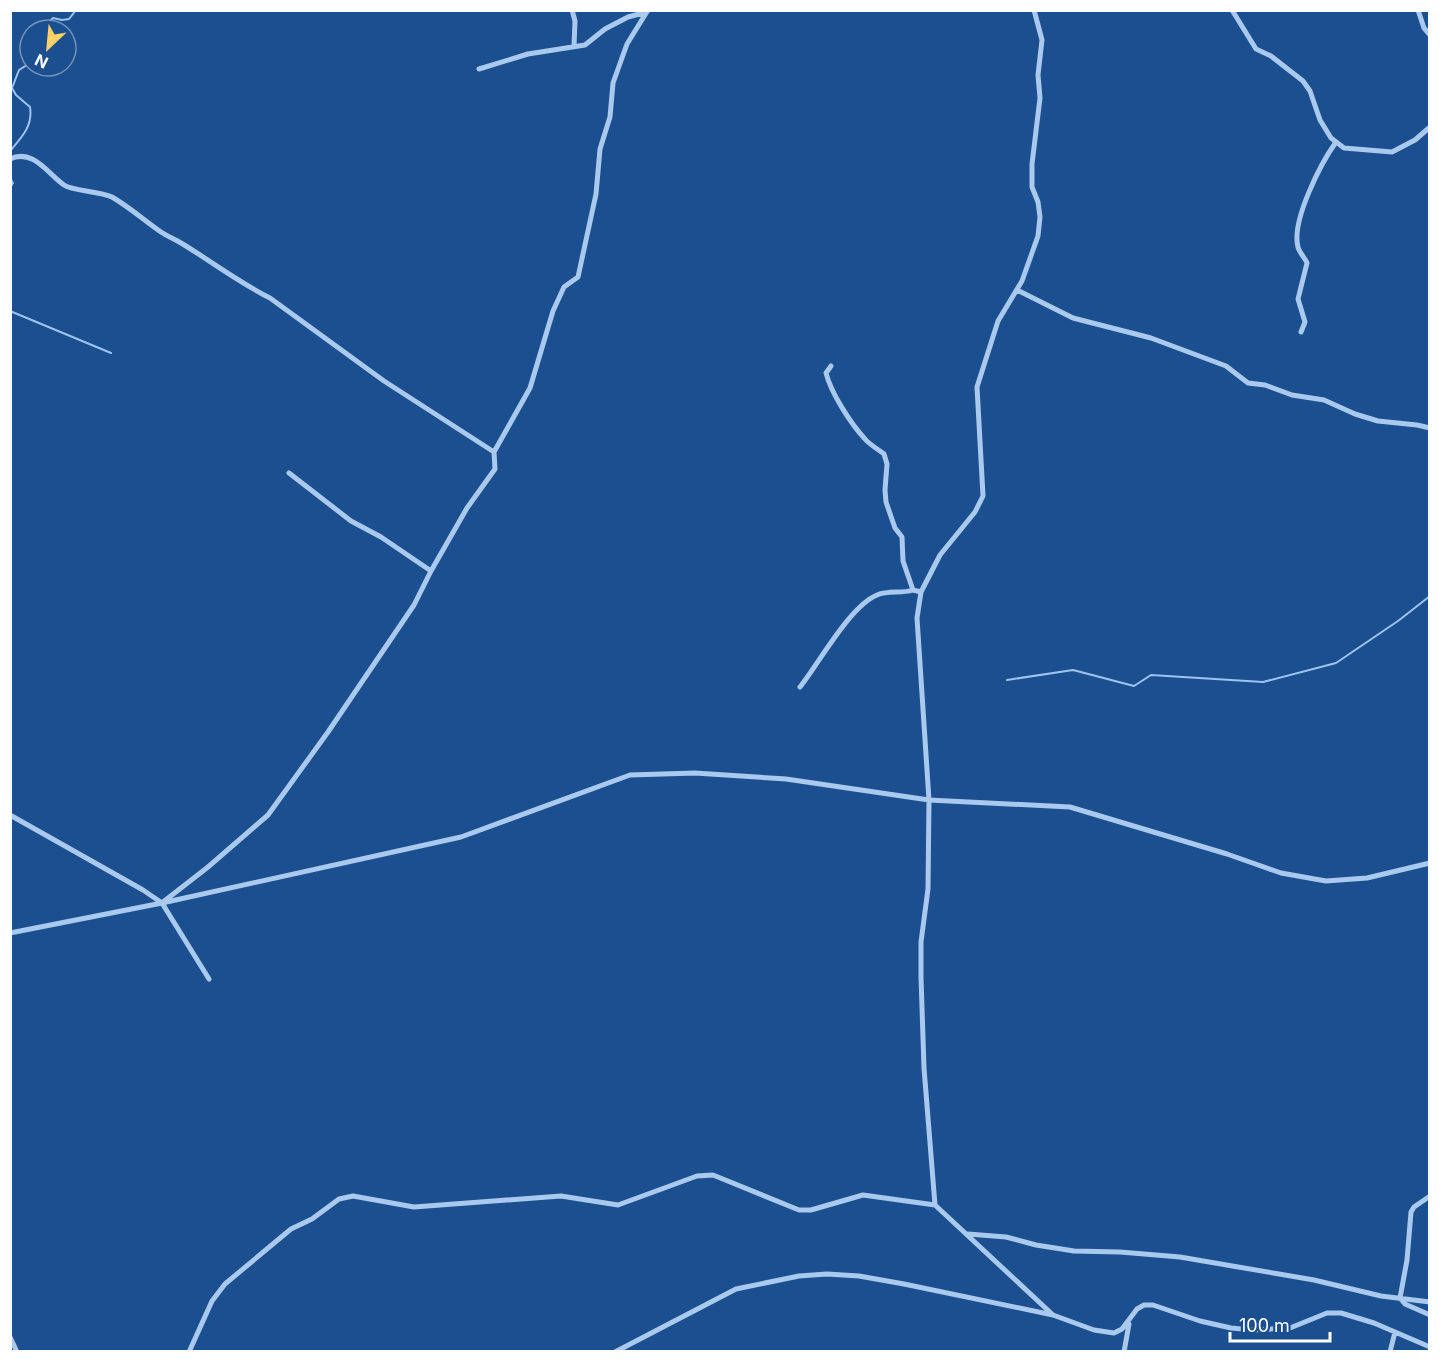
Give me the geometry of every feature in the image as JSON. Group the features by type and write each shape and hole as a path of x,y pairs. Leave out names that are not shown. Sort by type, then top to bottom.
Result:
{"street":[{"path":"572,10 574,46"},
{"path":"935,1205 924,1068 921,977 921,942 928,889 929,800 917,618 921,592 940,555 975,512 983,496 977,387 998,321 1022,281 1038,236 1040,217 1038,202 1032,188 1032,164 1040,98 1038,75 1042,40 1034,10"},
{"path":"1232,10 1256,49 1271,56 1303,81 1310,91 1320,120 1331,138 1344,148 1392,152 1415,140 1430,127"},
{"path":"1418,10 1424,28 1430,35"},
{"path":"479,69 528,54 585,45 605,29 628,17 647,11"},
{"path":"162,903 268,815 388,645 414,605 467,508 495,469 494,452 530,388 553,310 564,287 578,277 596,194 600,149 610,117 613,83 627,44 647,11"},
{"path":"1301,332 1305,322 1298,299 1307,263 1298,247 1298,231 1305,198 1336,142"},
{"path":"10,159 17,156 28,158 44,166 65,186 111,197 162,233 270,298 384,381 494,452"},
{"path":"1017,290 1073,318 1151,338 1226,366 1248,383 1265,385 1292,395 1324,400 1355,414 1378,421 1430,428"},
{"path":"831,366 826,373 828,380 849,418 867,442 884,454 887,464 886,502 895,528 902,537 903,561 913,590"},
{"path":"289,473 351,521 381,537 431,571"},
{"path":"800,687 833,639 864,601 887,591 921,592"},
{"path":"10,933 162,903 461,837 630,775 695,773 786,779 929,800 1070,807 1227,854 1281,873 1326,881 1367,878 1430,863"},
{"path":"10,815 162,903 209,979"},
{"path":"189,1352 212,1302 225,1284 291,1230 312,1219 339,1199 354,1196 414,1206 561,1196 618,1205 697,1176 712,1175 799,1210 811,1210 862,1195 935,1205 1053,1315"},
{"path":"1400,1298 1407,1260 1411,1212 1414,1207 1430,1196"},
{"path":"968,1234 1006,1237 1074,1251 1180,1257 1430,1302"},
{"path":"615,1352 736,1289 799,1276 828,1274 859,1276 1053,1315 1094,1330 1114,1333 1122,1329 1137,1309 1144,1305 1153,1305 1200,1321 1231,1328 1290,1328 1327,1313 1341,1313 1360,1317 1430,1347"},
{"path":"1400,1298 1405,1304 1430,1315"},
{"path":"1124,1352 1129,1322"},
{"path":"1390,1352 1395,1332"},
{"path":"10,1337 17,1352"}],"waterway":[{"path":"70,18 76,10"},
{"path":"10,151 26,131 30,120 30,107 16,95 12,88 18,73"},
{"path":"10,178 13,183 10,188"},
{"path":"10,311 111,353"},
{"path":"1007,680 1073,670 1134,686 1151,675 1263,682 1336,663 1430,596"}]}
